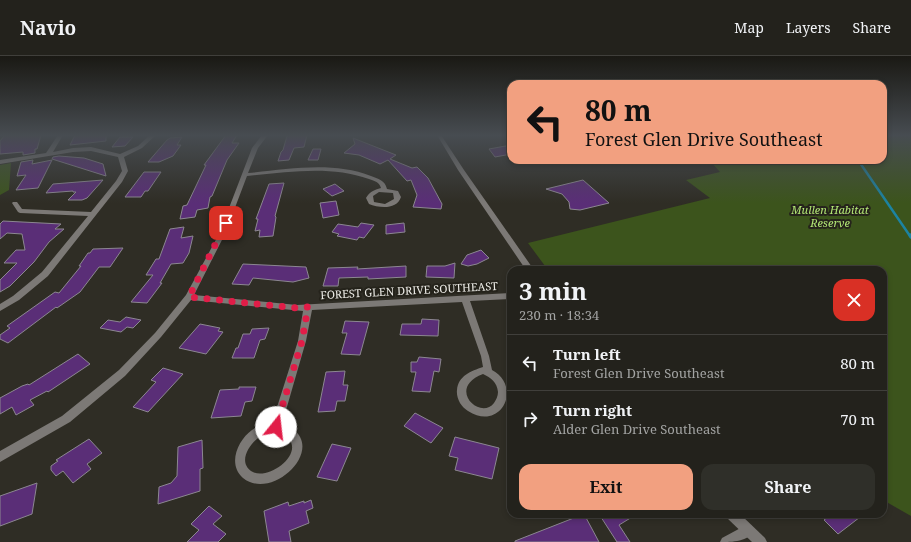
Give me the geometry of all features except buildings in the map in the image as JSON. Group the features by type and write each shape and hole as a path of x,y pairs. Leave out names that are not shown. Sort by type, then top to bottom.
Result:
{"street":[{"path":"0,162 24,158"},
{"path":"0,308 16,298 45,274 122,177 125,167 122,158"},
{"path":"0,457 66,419 122,373 158,335 189,297 222,234 251,158"},
{"path":"453,158 527,266"},
{"path":"244,175 299,171 346,171 380,181 384,190"},
{"path":"15,203 20,212 92,214"},
{"name":"FOREST GLEN DRIVE SOUTHEAST","path":"189,297 297,308 507,296"},
{"path":"465,298 488,371 498,377 504,396 497,408 484,414 468,407 461,397 462,386 468,378 484,370 488,371"},
{"path":"276,427 302,341 308,307"},
{"path":"276,427 290,431 295,435 298,448 292,463 286,469 269,478 253,478 246,474 242,469 240,462 242,448 253,435 268,428 276,427"},
{"path":"735,518 761,542"},
{"path":"726,542 748,530"}],"green space":[{"name":"Mullen Habitat Reserve","path":"887,158 911,158 911,516 887,502 887,266 545,266 528,243 710,198 686,180 720,172 713,164 887,164"},
{"path":"11,163 9,190 0,195 0,165"}],"waterway":[{"path":"861,164 910,236"}],"route":[{"path":"226,223 222,234 189,297 297,308 308,307 302,341 276,427"}]}
